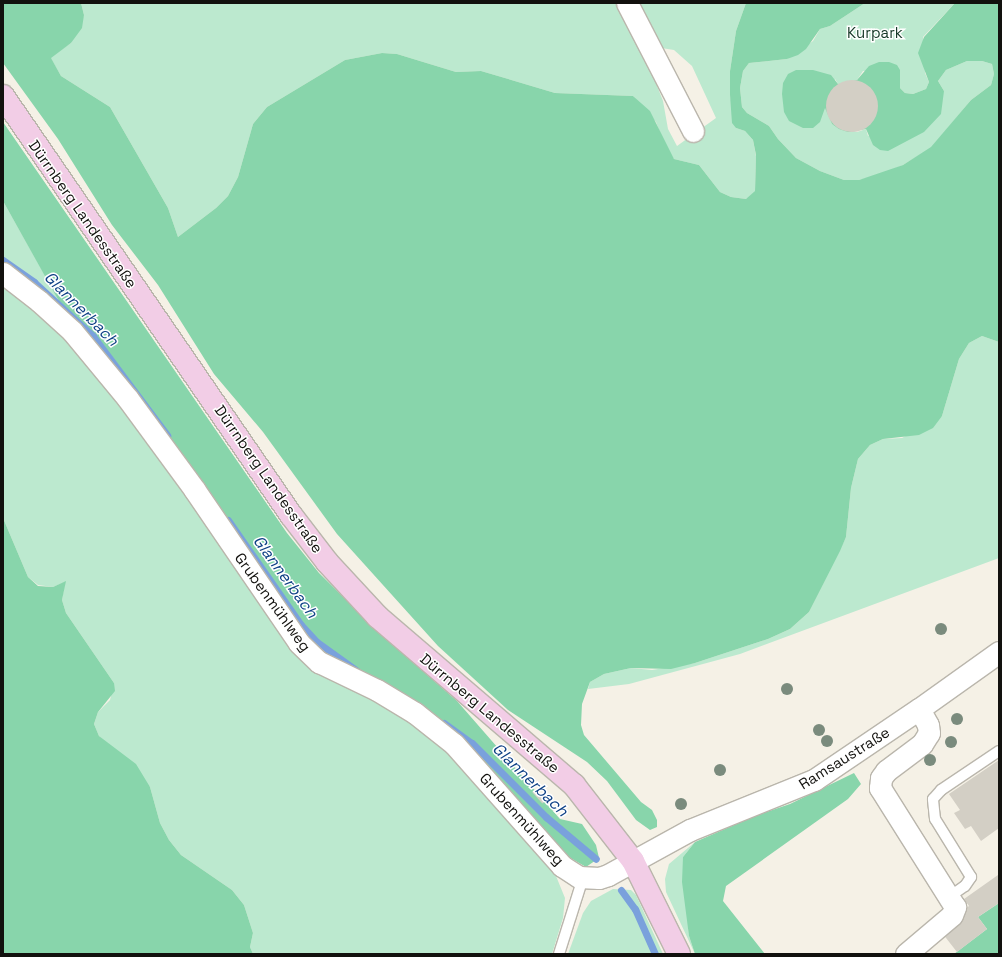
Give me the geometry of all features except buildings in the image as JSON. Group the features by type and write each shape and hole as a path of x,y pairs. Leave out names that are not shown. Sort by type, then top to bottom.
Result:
{"main road":[{"name":"Dürrnberg Landesstraße","path":"3,96 291,515 327,562 378,617 574,785 633,861 679,954"}],"street":[{"path":"627,3 693,131"},
{"name":"Grubenmühlweg","path":"3,273 64,323 128,399 194,489 299,643 319,662 377,690 415,713 454,744 562,866 583,878"},
{"name":"Ramsaustraße","path":"633,861 690,830 814,780 919,710 999,652"},
{"path":"906,954 952,915 955,907 880,788 881,778 886,771 922,744 929,733 928,725 919,710"},
{"path":"583,878 599,878 633,861"}],"lane":[{"path":"949,896 965,886 971,877 935,819 933,799 941,790 999,751"},
{"path":"559,954 583,878"}],"green space":[{"path":"3,3 81,3 84,15 82,28 71,43 51,58 61,76 110,107 168,208 178,237 216,208 228,196 238,177 253,124 267,107 345,60 382,53 397,54 456,72 481,71 555,93 633,96 650,111 674,159 699,165 720,192 731,197 746,199 755,191 756,155 753,140 745,131 736,128 732,123 730,71 736,31 746,3 865,3 830,26 820,29 806,49 798,55 787,59 749,63 743,71 740,88 742,107 747,113 769,126 778,139 796,158 820,171 844,180 859,180 903,165 931,147 971,100 991,85 994,74 992,64 982,61 967,61 946,70 938,81 944,91 941,114 924,132 888,151 880,150 873,145 866,129 848,132 839,129 832,124 825,108 820,122 813,128 803,128 789,121 784,112 782,94 783,83 788,74 796,70 813,70 831,75 838,84 857,80 869,66 879,62 889,62 897,65 900,70 900,88 905,93 913,94 926,89 929,82 918,53 924,37 955,3 999,3 999,342 982,336 969,343 959,359 942,416 933,428 919,435 883,439 870,445 858,459 851,488 846,537 809,612 790,629 768,639 695,663 671,669 631,668 604,674 590,682 582,704 581,725 584,735 641,802 652,810 657,820 657,827 650,830 636,820 607,781 587,762 508,710 438,646 337,534 263,432 214,374 158,285 112,225 58,139 3,63"},
{"path":"81,3 619,3 644,53 663,101 668,129 677,146 716,118 692,66 674,50 655,47 633,3 746,3 736,31 730,71 730,95 736,128 745,131 753,140 756,156 755,191 753,196 746,199 731,197 720,192 699,165 674,159 667,150 656,122 633,96 555,93 481,71 456,72 397,54 382,53 345,60 267,107 253,124 238,177 228,196 216,208 178,237 168,208 110,107 61,76 50,57 71,43 84,15"},
{"name":"Kurpark","path":"865,3 955,3 923,37 925,73 929,82 926,89 913,94 905,93 900,88 900,70 863,71 857,80 838,84 835,79 825,107 832,124 857,132 866,129 868,136 944,91 938,81 946,70 967,61 982,61 992,64 994,74 991,85 971,100 931,148 903,165 879,175 859,180 844,180 820,171 796,158 778,139 769,126 747,113 742,107 740,88 743,71 749,63 787,59 813,41 820,29 830,26"},
{"path":"3,122 287,533 319,573 384,637 457,701 560,819 582,824 596,845 599,858 586,867 567,856 454,735 318,651 265,580 164,429 65,312 3,201"},
{"path":"3,201 46,277 65,312 3,264"},
{"path":"3,279 52,319 390,705 459,760 536,848 556,876 565,898 563,918 552,954 253,954 250,947 253,933 244,905 232,890 181,855 169,840 160,823 150,787 99,736 94,724 98,712 110,700 114,683 66,613 62,600 65,582 53,587 38,585 28,577 3,518"},
{"path":"982,336 999,342 999,558 740,654 629,684 588,689 590,682 604,674 631,668 652,670 695,663 768,639 790,629 809,612 846,537 851,488 858,459 870,445 883,439 902,438 942,416 959,359 969,343"},
{"path":"3,518 28,577 38,586 53,587 66,581 62,600 66,613 114,683 115,691 98,712 94,724 99,736 136,764 150,787 160,823 169,840 181,855 232,890 244,905 253,933 250,947 253,954 3,954"},
{"path":"854,773 861,784 848,799 726,886 723,901 765,954 695,954 689,936 682,882 683,857 695,842 755,816 790,804"},
{"path":"695,842 683,857 689,936 695,954 666,892 665,879 669,864"},
{"path":"613,889 631,890 636,895 663,954 568,954 583,913 591,901"},
{"path":"999,903 999,954 954,954 987,929 978,917"}],"waterway":[{"name":"Glannerbach","path":"3,260 34,282 93,336 167,435"},
{"name":"Glannerbach","path":"228,520 301,625 317,642 356,670"},
{"name":"Glannerbach","path":"444,723 472,743 546,817 596,859"},
{"name":"Glannerbach","path":"621,890 635,909 655,954"}]}
